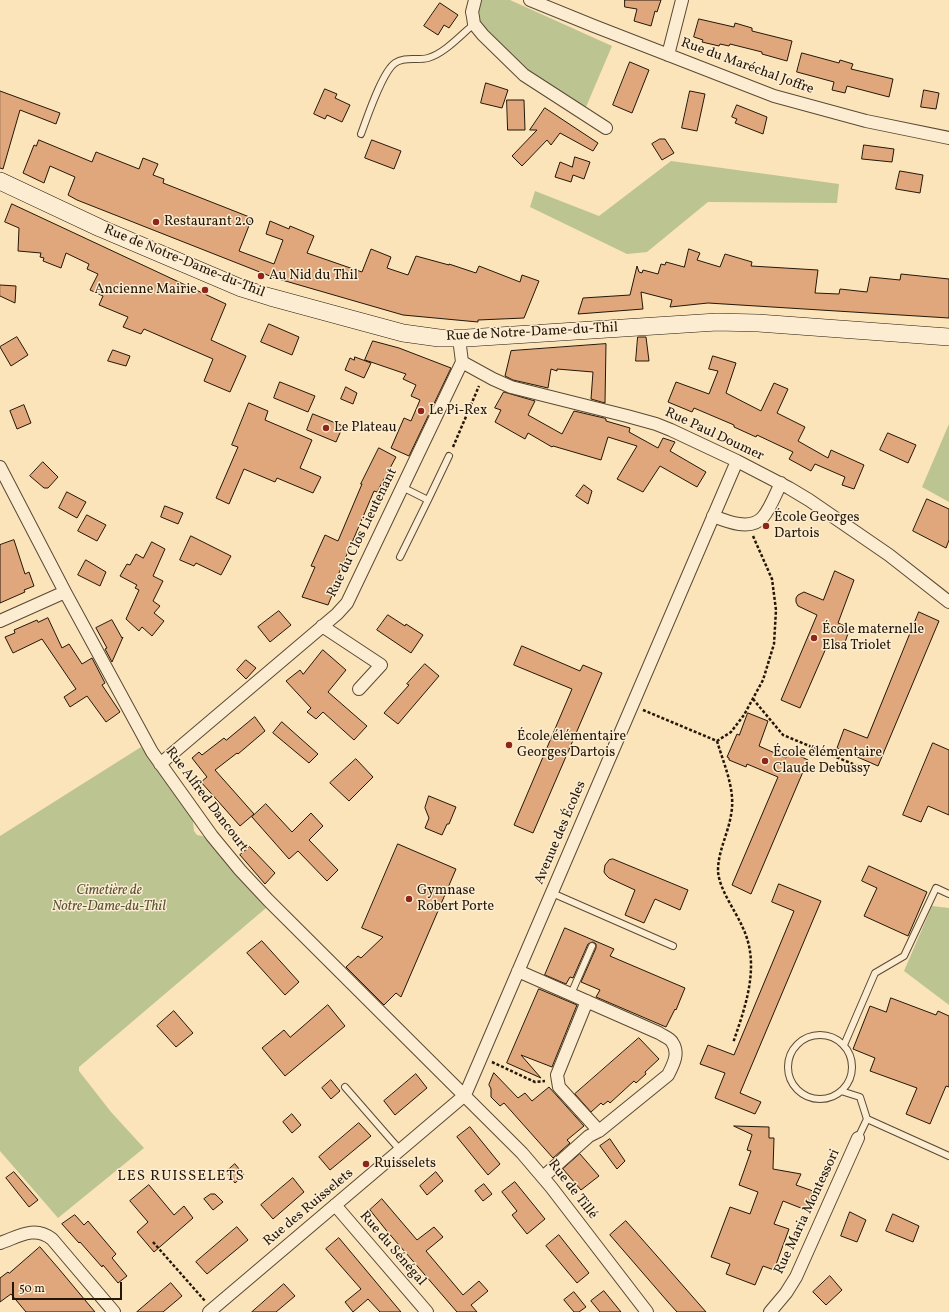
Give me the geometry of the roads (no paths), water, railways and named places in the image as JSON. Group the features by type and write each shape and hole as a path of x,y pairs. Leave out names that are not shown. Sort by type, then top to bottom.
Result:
{"main road":[{"name":"Rue de Notre-Dame-du-Thil","path":"0,181 100,228 241,288 396,331 427,337 459,338 717,322 758,323 949,336"}],"street":[{"path":"475,0 472,12 474,24 483,35 524,74 549,92 606,128"},
{"path":"668,55 682,0"},
{"name":"Rue du Maréchal Joffre","path":"537,2 668,55 787,100 894,128 949,138"},
{"path":"459,338 462,362"},
{"name":"Rue Paul Doumer","path":"462,362 516,389 656,424 737,461 803,496 889,555 949,602"},
{"name":"Rue du Clos Lieutenant","path":"160,764 337,614 347,603 462,362"},
{"name":"Avenue des Écoles","path":"465,1095 737,461"},
{"name":"Rue Alfred Dancourt","path":"0,467 144,739 160,764 212,836 245,875 283,915 465,1095"},
{"path":"713,516 730,522 748,524 755,522 764,516 780,483"},
{"path":"0,621 65,592"},
{"path":"322,626 381,665 359,689"},
{"path":"518,971 659,1033 672,1041 676,1050 675,1063 668,1075 599,1131 589,1136 543,1177"},
{"path":"587,1002 556,1075 559,1088 599,1131"},
{"name":"Rue des Ruisselets","path":"212,1311 465,1095"},
{"name":"Rue de Tillé","path":"465,1095 522,1153 543,1177 647,1312"},
{"name":"Rue Maria Montessori","path":"770,1312 786,1293 796,1277 858,1138"},
{"name":"Rue du Sénégal","path":"335,1205 427,1312"},
{"path":"0,1243 29,1232 46,1235 52,1239 114,1312"}],"lane":[{"path":"361,134 385,76 392,66 400,60 420,60 436,55 474,24"},
{"path":"400,557 449,456"},
{"path":"402,487 428,500"},
{"path":"844,1045 875,973 904,956 936,888 949,894"},
{"path":"552,893 673,946"},
{"path":"571,994 592,946"},
{"path":"815,1034 826,1034 836,1038 844,1045 850,1054 852,1074 848,1083 841,1091 832,1097 821,1099 810,1098 801,1093 793,1085 788,1075 787,1064 793,1049 804,1038 815,1034"},
{"path":"345,1087 400,1150"},
{"path":"841,1091 860,1096 867,1119 949,1156"},
{"name":"Rue Maria Montessori","path":"858,1138 867,1119"}],"place":[{"name":"Restaurant 2.0","path":"156,222"},
{"name":"Au Nid du Thil","path":"261,276"},
{"name":"Ancienne Mairie","path":"205,290"},
{"name":"Le Pi-Rex","path":"421,411"},
{"name":"Le Plateau","path":"326,428"},
{"name":"École Georges Dartois","path":"766,526"},
{"name":"École maternelle Elsa Triolet","path":"814,638"},
{"name":"École élémentaire Georges Dartois","path":"509,745"},
{"name":"École élémentaire Claude Debussy","path":"765,761"},
{"name":"Gymnase Robert Porte","path":"409,899"},
{"name":"Ruisselets","path":"366,1164"}],"district":[{"name":"LES RUISSELETS","path":"181,1177"}],"park label":[{"name":"Cimetière de Notre-Dame-du-Thil","path":"109,900"}]}
